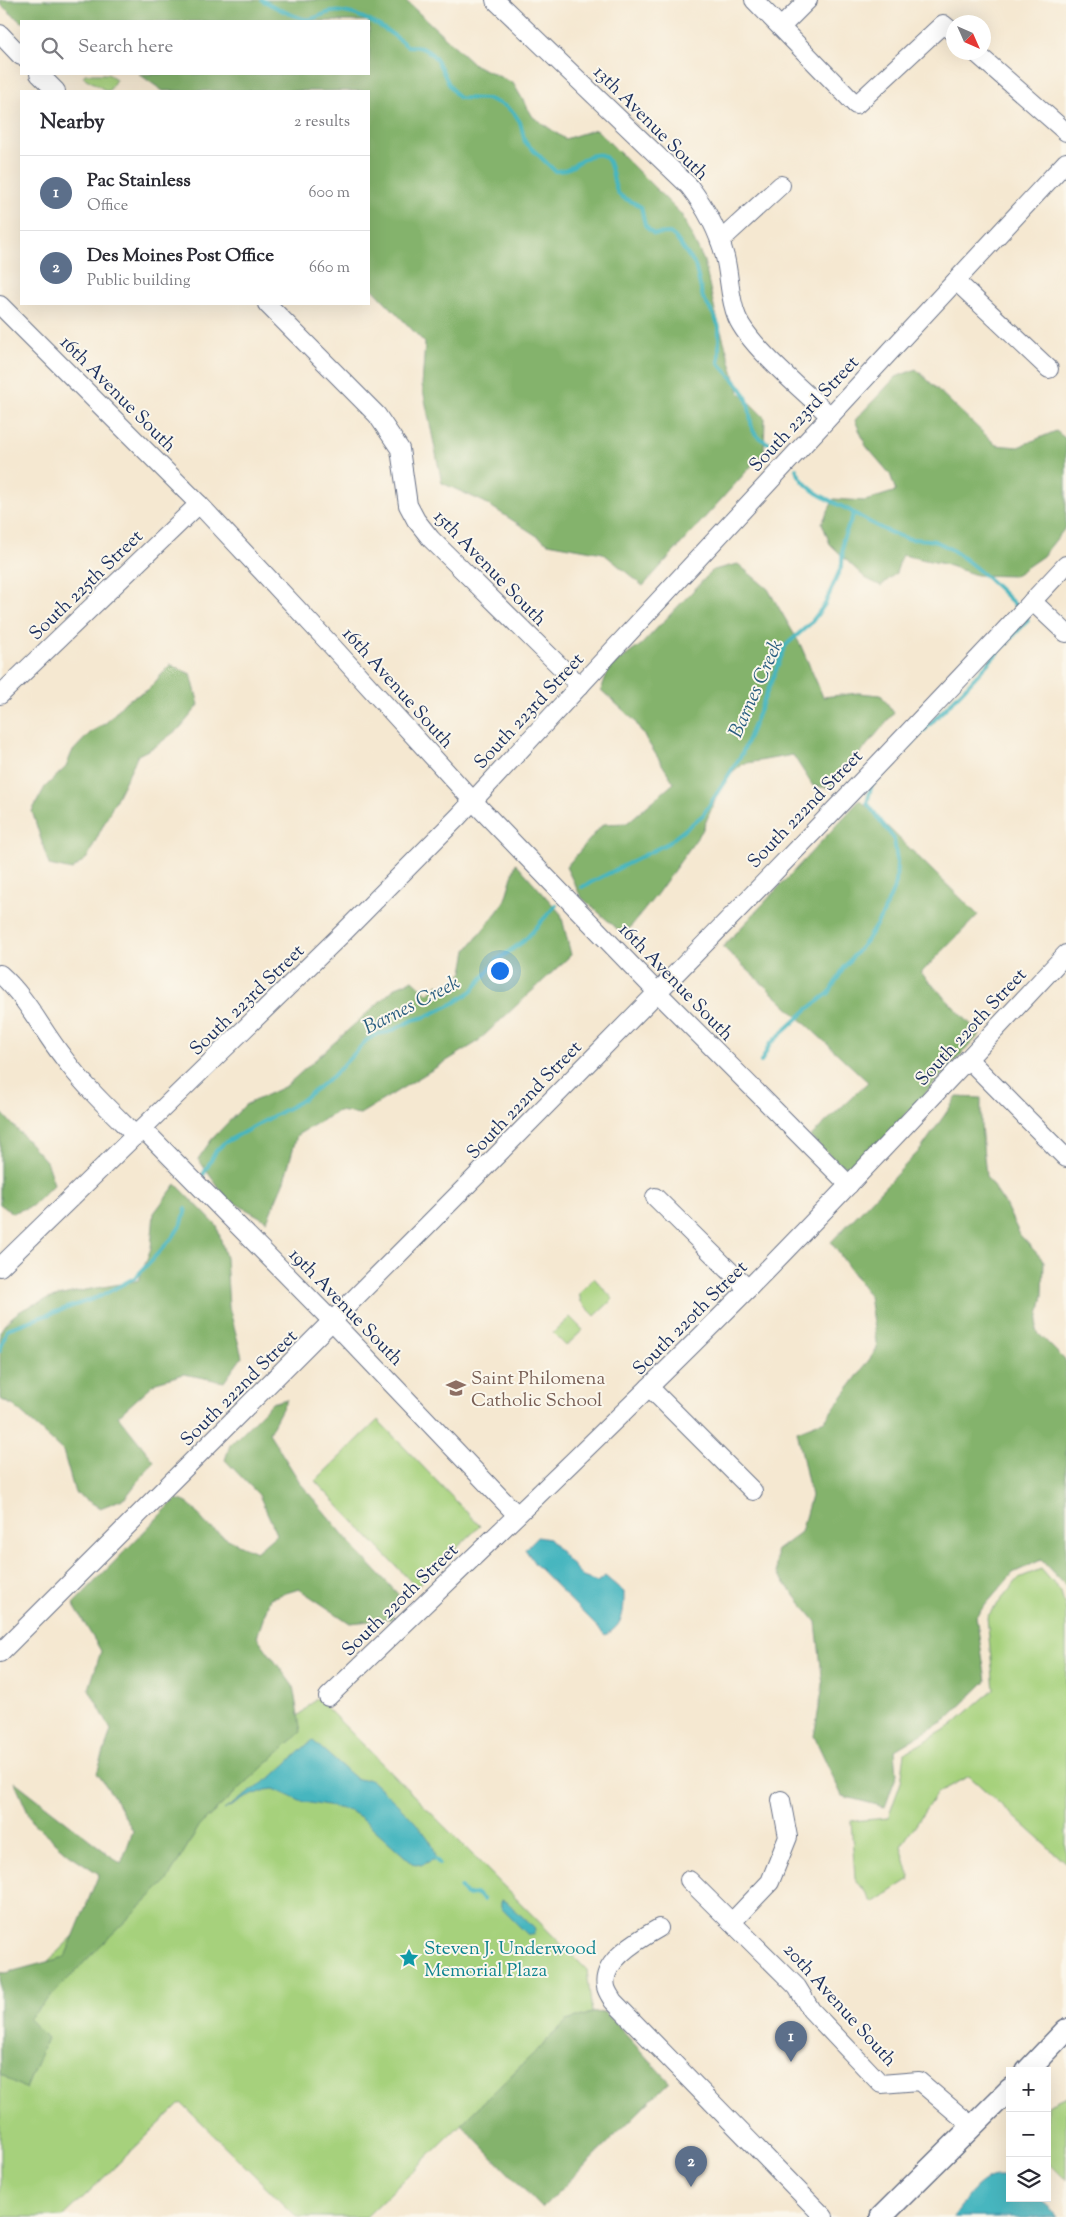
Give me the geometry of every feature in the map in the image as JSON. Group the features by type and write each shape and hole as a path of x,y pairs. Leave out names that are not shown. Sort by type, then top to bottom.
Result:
{"main road":[{"path":"1031,2067 1066,2030"},
{"path":"881,2217 1006,2093"}],"street":[{"name":"13th Avenue South","path":"495,0 689,186 709,214 720,241 738,319 758,346 829,415"},
{"path":"754,0 856,106 946,31"},
{"path":"781,27 808,0"},
{"path":"0,34 20,55"},
{"path":"985,60 1066,132"},
{"path":"40,75 55,90"},
{"name":"South 223rd Street","path":"0,1267 140,1133 336,940 473,801 829,415 1066,162"},
{"path":"720,241 781,185"},
{"path":"956,281 1050,370"},
{"name":"16th Avenue South","path":"0,305 199,504 331,644 473,801 658,993 849,1185"},
{"name":"15th Avenue South","path":"268,305 377,415 388,429 400,449 408,505 416,520 431,539 580,686"},
{"name":"South 225th Street","path":"0,694 199,504"},
{"name":"South 222nd Street","path":"0,1653 333,1322 658,993 1066,564"},
{"path":"1032,601 1066,633"},
{"name":"South 220th Street","path":"328,1697 748,1289 849,1185 1066,954"},
{"name":"19th Avenue South","path":"0,974 29,1005 62,1056 80,1078 140,1133 333,1322 517,1515"},
{"path":"968,1059 1066,1158"},
{"path":"655,1197 748,1289"},
{"path":"649,1387 753,1491"},
{"path":"732,1922 770,1882 788,1837 781,1800"},
{"name":"20th Avenue South","path":"689,1880 761,1949 797,1987 811,2010 881,2084 919,2080 972,2127"},
{"path":"659,1928 640,1938 620,1954 609,1971 606,1987 613,2002 824,2217"}],"green space":[{"path":"0,0 405,0 475,65 513,83 533,117 565,139 596,129 681,214 704,261 715,311 739,392 765,418 764,452 643,586 603,553 548,543 484,502 442,483 422,385 425,343 370,286 370,90 162,90 140,75 370,75 370,20 20,21 0,4"},
{"path":"84,75 110,75 116,79 110,90 105,90 83,77"},
{"path":"916,369 996,445 1018,447 1056,431 1066,439 1066,527 1043,556 1014,576 976,575 944,564 902,555 896,573 881,586 865,578 830,544 822,523 834,499 865,501 896,491 890,474 866,446 855,420 896,377"},
{"path":"738,564 768,589 801,646 823,697 858,693 881,695 894,713 831,788 813,786 793,755 742,764 724,779 702,831 657,894 624,935 581,897 566,867 603,824 627,823 674,783 634,720 601,690 609,668 641,645 713,570"},
{"path":"170,665 191,674 199,705 181,727 156,746 138,755 87,858 72,870 49,865 32,811 45,787 66,767 72,752 90,733 107,722 126,701 148,690"},
{"path":"860,800 978,915 921,973 980,1034 870,1153 851,1168 840,1164 810,1137 868,1082 723,947"},
{"path":"516,863 561,914 571,955 476,1043 360,1114 338,1111 297,1135 284,1181 267,1221 226,1198 198,1159 212,1139 245,1105 286,1086 396,987 413,980 428,994 438,984 446,989 463,972 467,950 504,903"},
{"path":"957,1097 981,1098 981,1126 986,1176 1005,1204 1020,1235 1044,1261 1043,1295 1036,1331 1066,1361 1066,1586 1041,1560 1013,1573 976,1616 986,1681 947,1719 895,1750 897,1774 885,1807 842,1796 814,1736 823,1685 816,1622 777,1573 776,1551 801,1532 811,1496 797,1431 825,1420 877,1349 869,1296 831,1242 921,1149"},
{"path":"0,1111 46,1161 54,1184 32,1206 12,1213 0,1204"},
{"path":"176,1184 217,1226 226,1258 229,1307 242,1357 224,1382 184,1374 156,1382 118,1416 154,1461 125,1498 100,1508 75,1493 63,1451 14,1406 0,1399 0,1332 10,1319 24,1309 42,1301 62,1295 139,1280 151,1248 154,1213"},
{"path":"594,1278 613,1299 595,1316 581,1302 579,1294"},
{"path":"570,1317 583,1330 566,1346 553,1333"},
{"path":"287,1399 269,1433 301,1484 357,1551 398,1594 392,1619 350,1623 299,1589 270,1598 257,1637 293,1686 301,1732 200,1825 166,1882 29,2019 47,2038 26,2089 0,2074 0,1971 6,1973 65,1957 99,1874 69,1854 32,1822 14,1781 121,1864 133,1831 114,1797 97,1773 111,1730 89,1689 101,1651 73,1604 176,1499 193,1507 206,1524 216,1532 256,1552 277,1534 259,1495 225,1460 230,1445 272,1403"},
{"path":"378,1420 480,1526 416,1587 315,1481"},
{"path":"1041,1569 1061,1592 1066,1610 1066,1863 969,1776 937,1793 901,1846 910,1879 873,1903 855,1878 851,1821 888,1818 901,1782 905,1753 951,1726 994,1689 987,1617 1019,1578"},
{"path":"317,1698 587,1970 592,2013 567,2021 366,2217 297,2217 181,2103 63,2217 0,2217 0,2008"},
{"path":"605,2012 669,2082 542,2208 461,2124 567,2021 592,2013"},
{"path":"1066,2096 1066,2180 1051,2165 1051,2103"}],"water":[{"path":"537,1537 549,1539 583,1577 597,1582 605,1576 624,1592 622,1617 616,1627 605,1635 535,1564 525,1549"},
{"path":"312,1740 357,1780 367,1779 372,1781 400,1806 430,1841 435,1851 435,1859 421,1865 412,1863 362,1818 349,1810 300,1801 274,1789 245,1798 224,1810 273,1776"},
{"path":"501,1900 507,1902 533,1927 535,1930 533,1935 527,1934 501,1908"},
{"path":"1002,2177 1006,2180 1006,2202 1041,2202 1057,2217 953,2217 966,2199 988,2179"}],"waterway":[{"name":"Barnes Creek","path":"262,0 299,18 312,19 331,12 341,12 368,20"},
{"name":"Barnes Creek","path":"370,21 407,46 419,47 435,57 452,90 459,98 489,99 505,106 514,113 520,122 525,142 555,171 565,170 590,156 604,156 611,167 618,193 623,198 641,207 645,225 650,231 654,234 670,233 675,237 695,265 703,298 719,327 719,363 737,383 746,397 751,426 754,431 764,441 775,446"},
{"name":"Barnes Creek","path":"582,887 668,843 703,815 742,754 786,645 811,623 825,604 842,565 843,539 854,513 820,496 806,485 796,469"},
{"path":"854,513 899,536 933,541 947,547 980,571 1018,608"},
{"path":"761,1062 770,1044 808,1009 829,993 845,966 866,941 883,914 896,883 897,861 894,839 867,803 872,784 1028,620 1024,615"},
{"name":"Barnes Creek","path":"203,1175 216,1151 224,1143 299,1102 332,1077 367,1040 377,1034 389,1032 413,1020 425,1017 454,1003 472,991 497,960 524,941 556,905"},
{"name":"Barnes Creek","path":"0,1351 7,1329 101,1296 136,1277 173,1237 182,1223 186,1209"},
{"path":"435,1859 439,1863"},
{"path":"460,1887 466,1895 477,1894 484,1900"}],"place":[{"name":"Saint Philomena Catholic School","path":"456,1388"},
{"name":"Steven J. Underwood Memorial Plaza","path":"409,1958"},
{"name":"Pac Stainless","path":"791,2062"},
{"name":"Des Moines Post Office","path":"691,2187"}]}
